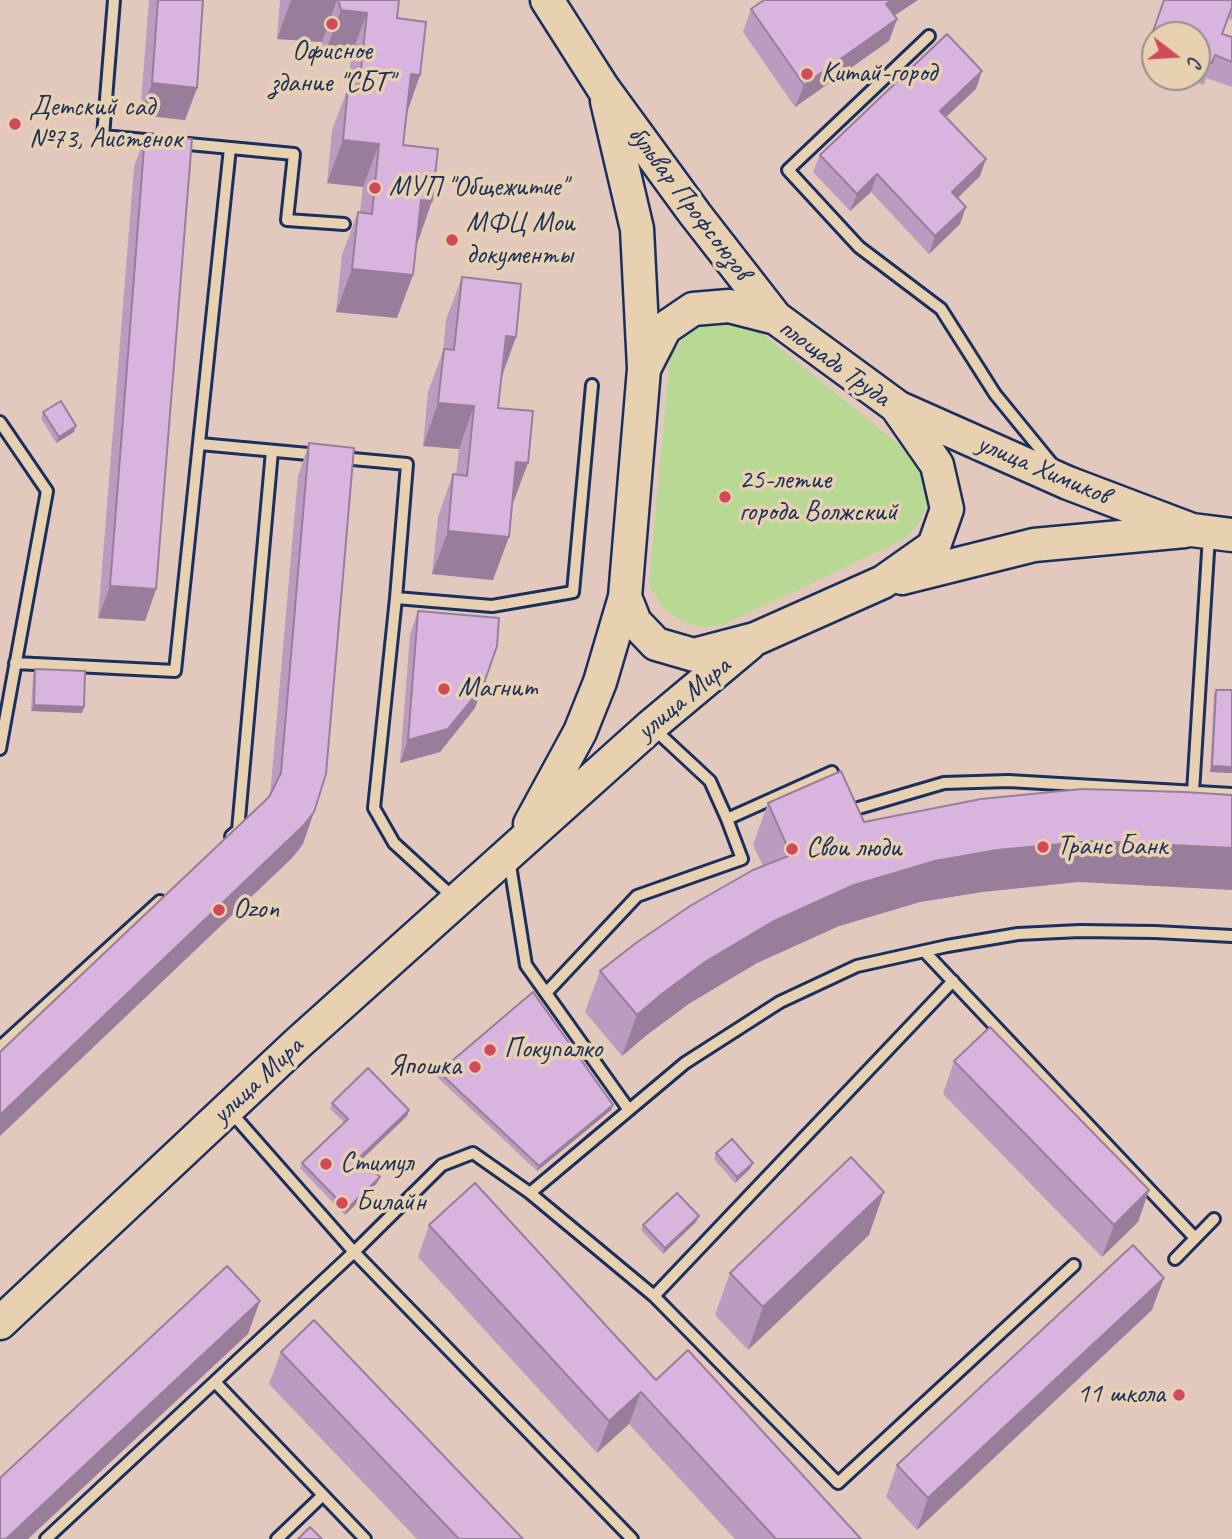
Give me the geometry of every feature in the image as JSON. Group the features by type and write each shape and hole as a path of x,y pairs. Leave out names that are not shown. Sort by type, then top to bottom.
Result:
{"street":[{"name":"бульвар Профсоюзов","path":"547,0 603,88 695,214 776,318"},
{"name":"бульвар Профсоюзов","path":"603,88 637,229 644,369"},
{"name":"площадь Труда","path":"729,306 776,318 896,406 937,465 947,509 934,546 883,582 755,639 694,655 656,644 635,622 625,597 644,369 665,327 692,309 729,306"},
{"name":"улица Химиков","path":"896,406 1068,484 1211,532"},
{"name":"улица Химиков","path":"883,582 1034,545 1211,532"},
{"name":"улица Мира","path":"514,848 580,732 600,682 625,597"},
{"name":"улица Мира","path":"0,1323 227,1108 456,900 651,726 755,639"}],"lane":[{"path":"114,0 103,136 294,154 287,220 344,224"},
{"path":"929,36 788,170 859,247 941,309 995,394 1068,484"},
{"path":"15,663 175,671 230,148"},
{"path":"396,598 492,607 573,592 592,385"},
{"path":"0,422 47,491 0,749"},
{"path":"200,444 407,464 374,808 394,843 456,900"},
{"path":"228,839 238,830 272,451"},
{"path":"1193,792 1211,532"},
{"path":"546,993 637,896 742,859 710,781 651,726"},
{"path":"727,819 832,772"},
{"path":"839,814 944,783 1009,781 1232,794"},
{"path":"514,848 526,965 629,1110"},
{"path":"0,1047 165,896"},
{"path":"530,1193 685,1063 780,1002 857,966 1018,934 1118,932 1232,936"},
{"path":"924,951 1195,1238"},
{"path":"654,1296 953,981"},
{"path":"227,1108 354,1252 632,1539"},
{"path":"46,1539 354,1252 442,1165 473,1153 530,1193 654,1296 838,1483 1074,1265"},
{"path":"1175,1259 1214,1219"},
{"path":"215,1382 365,1539"},
{"path":"277,1539 323,1495"}],"green space":[{"path":"728,320 755,328 919,461 927,478 929,502 920,521 905,539 723,625 700,627 680,620 662,607 649,585 670,357 686,334 702,324"}],"building":[{"path":"158,0 203,0 197,88 152,83"},
{"path":"338,0 399,0 397,18 426,22 420,75 411,74 403,145 438,149 432,201 421,200 413,275 352,269 358,212 372,214 379,144 343,140 348,87 359,88 367,13 341,10"},
{"name":"Китай-город","path":"764,0 892,0 886,4 897,19 804,85 751,9"},
{"path":"1164,0 1232,0 1222,34 1232,37 1232,62 1215,55 1211,63 1211,21 1157,21"},
{"path":"947,34 982,71 940,111 986,159 952,192 966,207 935,236 877,174 857,194 820,155"},
{"path":"145,135 192,139 156,589 110,586"},
{"path":"462,277 521,284 516,337 506,336 498,408 533,411 528,463 516,462 509,537 448,531 453,474 467,476 474,406 438,403 444,349 454,350"},
{"path":"61,401 76,426 59,437 43,412"},
{"path":"309,443 354,448 326,774 314,812 303,826 0,1115 0,1052 269,797 281,773"},
{"name":"Магнит","path":"418,611 499,618 497,646 483,686 448,729 408,740"},
{"path":"35,669 85,671 84,707 34,705"},
{"path":"1216,690 1232,690 1232,767 1212,766"},
{"path":"841,771 864,822 981,799 1082,789 1232,795 1232,848 1093,841 997,850 935,861 854,885 772,922 705,962 637,1015 600,971 690,906 753,870 791,855 768,803"},
{"path":"533,992 613,1105 539,1166 439,1072"},
{"path":"990,1027 1149,1190 1114,1225 954,1061"},
{"path":"368,1068 409,1110 360,1157 380,1177 347,1209 302,1163 348,1119 332,1103"},
{"path":"732,1139 753,1163 737,1177 716,1153"},
{"path":"851,1157 884,1192 763,1307 730,1273"},
{"path":"475,1183 656,1380 688,1350 861,1539 776,1539 641,1392 609,1421 429,1225"},
{"path":"677,1193 699,1216 665,1248 643,1225"},
{"path":"1133,1245 1164,1278 928,1498 897,1465"},
{"path":"227,1266 260,1301 6,1539 0,1539 0,1478"},
{"path":"314,1320 523,1539 459,1539 281,1352"},
{"path":"310,1527 322,1539 298,1539"}],"place":[{"name":"Офисное здание \"СБТ\"","path":"332,24"},
{"name":"Китай-город","path":"807,74"},
{"name":"Детский сад №73, Аистенок","path":"15,124"},
{"name":"МУП \"Общежитие\"","path":"375,188"},
{"name":"МФЦ Мои документы","path":"452,240"},
{"name":"25-летие города Волжский","path":"725,497"},
{"name":"Магнит","path":"444,689"},
{"name":"Транс Банк","path":"1043,847"},
{"name":"Свои люди","path":"792,849"},
{"name":"Ozon","path":"219,910"},
{"name":"Покупалко","path":"490,1050"},
{"name":"Япошка","path":"475,1067"},
{"name":"Стимул","path":"326,1164"},
{"name":"Билайн","path":"342,1203"},
{"name":"11 школа","path":"1179,1395"}]}
